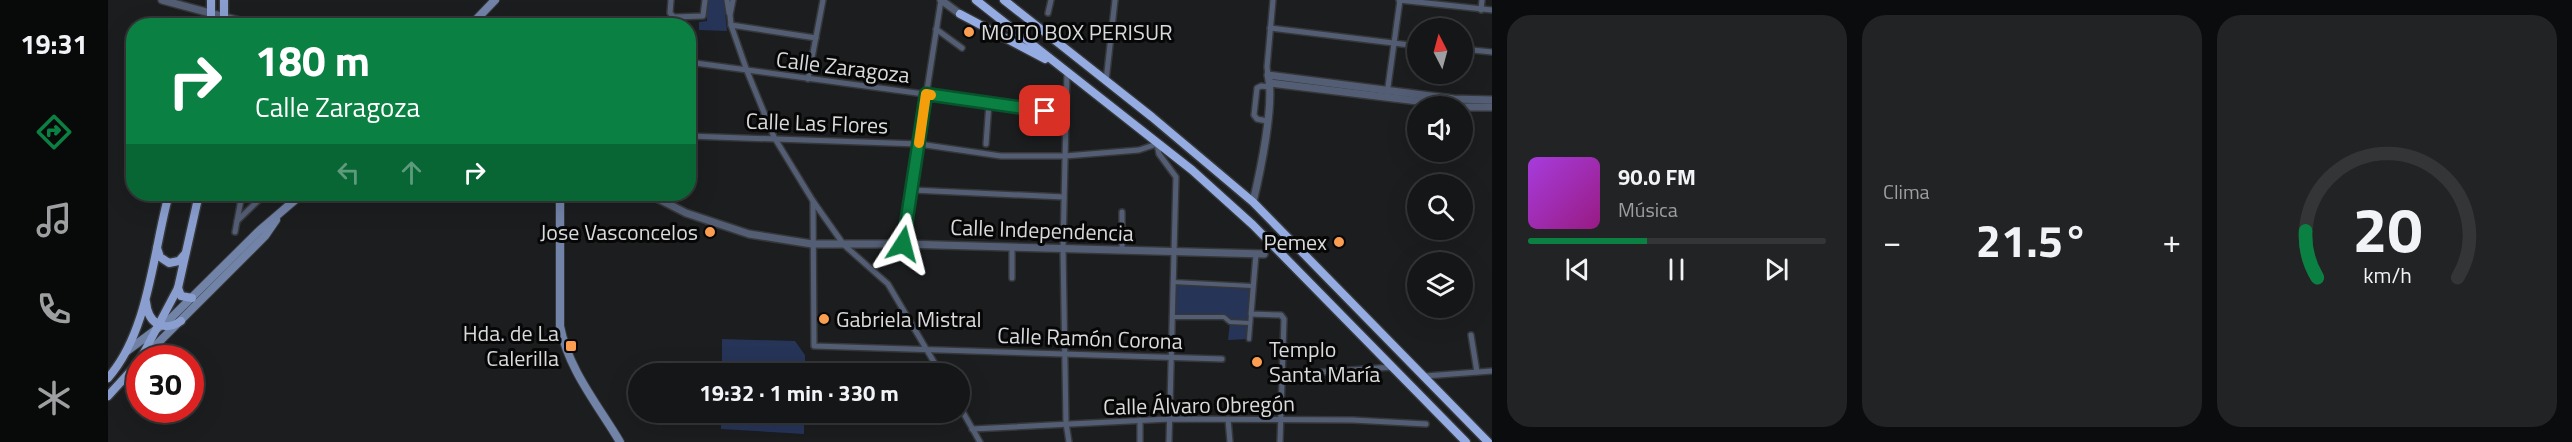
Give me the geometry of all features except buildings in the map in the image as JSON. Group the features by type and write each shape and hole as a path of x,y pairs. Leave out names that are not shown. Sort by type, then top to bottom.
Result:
{"highway":[{"path":"976,0 1192,170 1253,225 1395,367 1466,442"},
{"path":"1004,0 1253,202 1488,442"},
{"path":"960,14 1066,71"}],"main road":[{"path":"478,18 495,0"},
{"path":"224,18 225,2"},
{"path":"128,345 146,296 167,201"},
{"path":"149,345 178,288 197,201"},
{"path":"135,345 169,320 260,230 294,201"},
{"path":"560,201 560,326 563,346 620,442"},
{"path":"156,345 265,236 280,214"},
{"path":"157,247 160,257 169,263 179,261 186,254"},
{"path":"178,288 184,297 192,298"},
{"path":"146,296 148,314 159,326 170,326 181,321"},
{"path":"108,378 126,352"},
{"path":"108,396 126,376"}],"street":[{"path":"162,0 212,5 222,18"},
{"path":"671,0 670,13 674,17 703,16 705,0"},
{"path":"727,0 731,25 774,137 813,201 844,245 888,284 935,363"},
{"path":"808,79 824,0"},
{"path":"903,244 941,0 960,14"},
{"path":"1047,13 1051,0"},
{"path":"1106,81 1115,0"},
{"path":"1253,202 1270,85 1268,75 1273,0"},
{"path":"1387,94 1400,0 1492,10"},
{"path":"1481,10 1482,0"},
{"path":"730,15 734,1"},
{"path":"731,25 816,38"},
{"path":"1270,28 1407,45"},
{"path":"936,30 962,48"},
{"path":"1473,50 1492,52"},
{"name":"Calle Zaragoza","path":"696,63 1064,113"},
{"path":"1066,71 1063,249 1066,423 1069,442"},
{"path":"1268,75 1407,98"},
{"path":"1266,121 1257,119 1254,115 1257,88 1270,85 1492,100"},
{"path":"986,144 989,103"},
{"path":"1473,107 1492,107"},
{"name":"Calle Las Flores","path":"696,136 774,137 919,144 1001,156 1065,156 1139,150 1157,144"},
{"path":"1157,144 1159,154 1176,177 1169,442"},
{"path":"912,190 1064,197"},
{"path":"235,232 241,201"},
{"path":"237,221 255,203 248,201"},
{"name":"Calle Independencia","path":"663,201 686,213 749,234 812,244 1012,246 1260,254"},
{"path":"812,244 813,201"},
{"path":"1122,212 1122,250"},
{"name":"Calle Ramón Corona","path":"812,244 814,346 1222,359"},
{"path":"1012,246 1012,278"},
{"path":"1250,339 1252,286 1260,254"},
{"path":"1173,282 1252,286"},
{"path":"1251,314 1282,316 1280,442"},
{"path":"1172,317 1224,317 1230,322 1250,323"},
{"path":"1471,335 1477,372"},
{"path":"1281,375 1395,367"},
{"path":"1425,376 1492,371"},
{"name":"Calle Álvaro Obregón","path":"972,429 1169,419 1353,420 1425,424"},
{"path":"1228,419 1230,442"},
{"path":"1140,420 1140,442"},
{"path":"969,423 980,442"}],"shaded area":[{"path":"707,0 724,0 727,31 699,30 699,22 707,21"},
{"path":"1173,282 1252,286 1249,339 1228,340 1230,322 1224,317 1172,317"},
{"path":"722,339 795,341 805,355 805,363 722,363"},
{"path":"721,423 804,423 804,434 721,429"}],"slow traffic":[{"path":"919,143 926,94 931,95"}],"place":[{"name":"MOTO BOX PERISUR","path":"969,32"},
{"name":"Jose Vasconcelos","path":"710,232"},
{"name":"Pemex","path":"1339,242"},
{"name":"Gabriela Mistral","path":"824,319"},
{"name":"Hda. de La Calerilla","path":"571,346"},
{"name":"Templo Santa María","path":"1257,362"}],"route":[{"path":"903,244 926,94 1045,111"}]}
